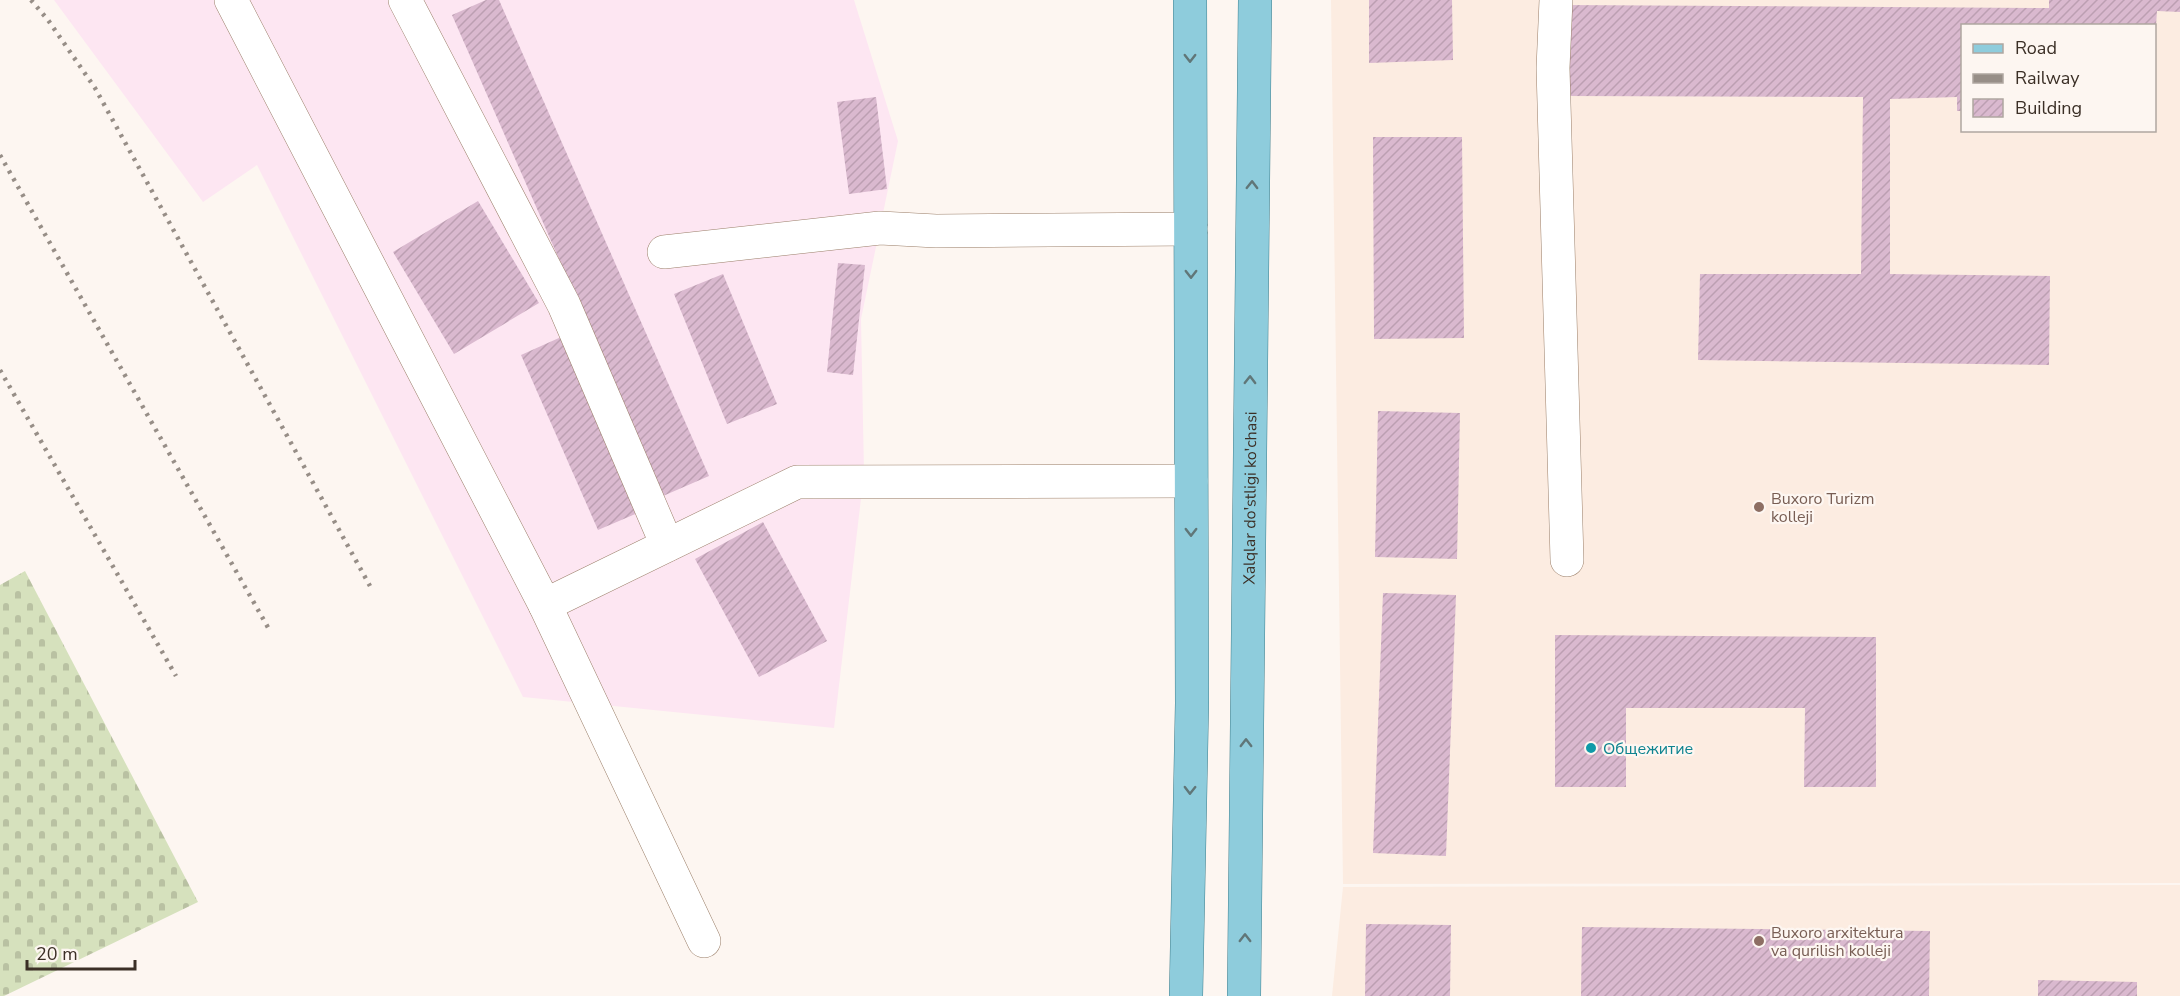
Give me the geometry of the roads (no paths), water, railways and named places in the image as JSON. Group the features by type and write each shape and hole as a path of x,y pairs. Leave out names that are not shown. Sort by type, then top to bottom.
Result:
{"main road":[{"path":"1186,996 1192,703 1190,0"},
{"name":"Xalqlar do'stligi ko'chasi","path":"1244,996 1255,0"}],"lane":[{"path":"231,0 545,605 704,941"},
{"path":"405,0 564,305 668,545"},
{"path":"1556,0 1553,68 1567,560"},
{"path":"664,252 880,228 936,231 1191,229"},
{"path":"545,605 797,482 1191,481"}],"railway":[{"path":"31,0 48,20 95,88 370,586"},
{"path":"0,155 270,631"},
{"path":"0,370 176,676"}],"place":[{"name":"Buxoro Turizm kolleji","path":"1759,507"},
{"name":"Общежитие","path":"1591,748"},
{"name":"Buxoro arxitektura va qurilish kolleji","path":"1759,941"}]}
